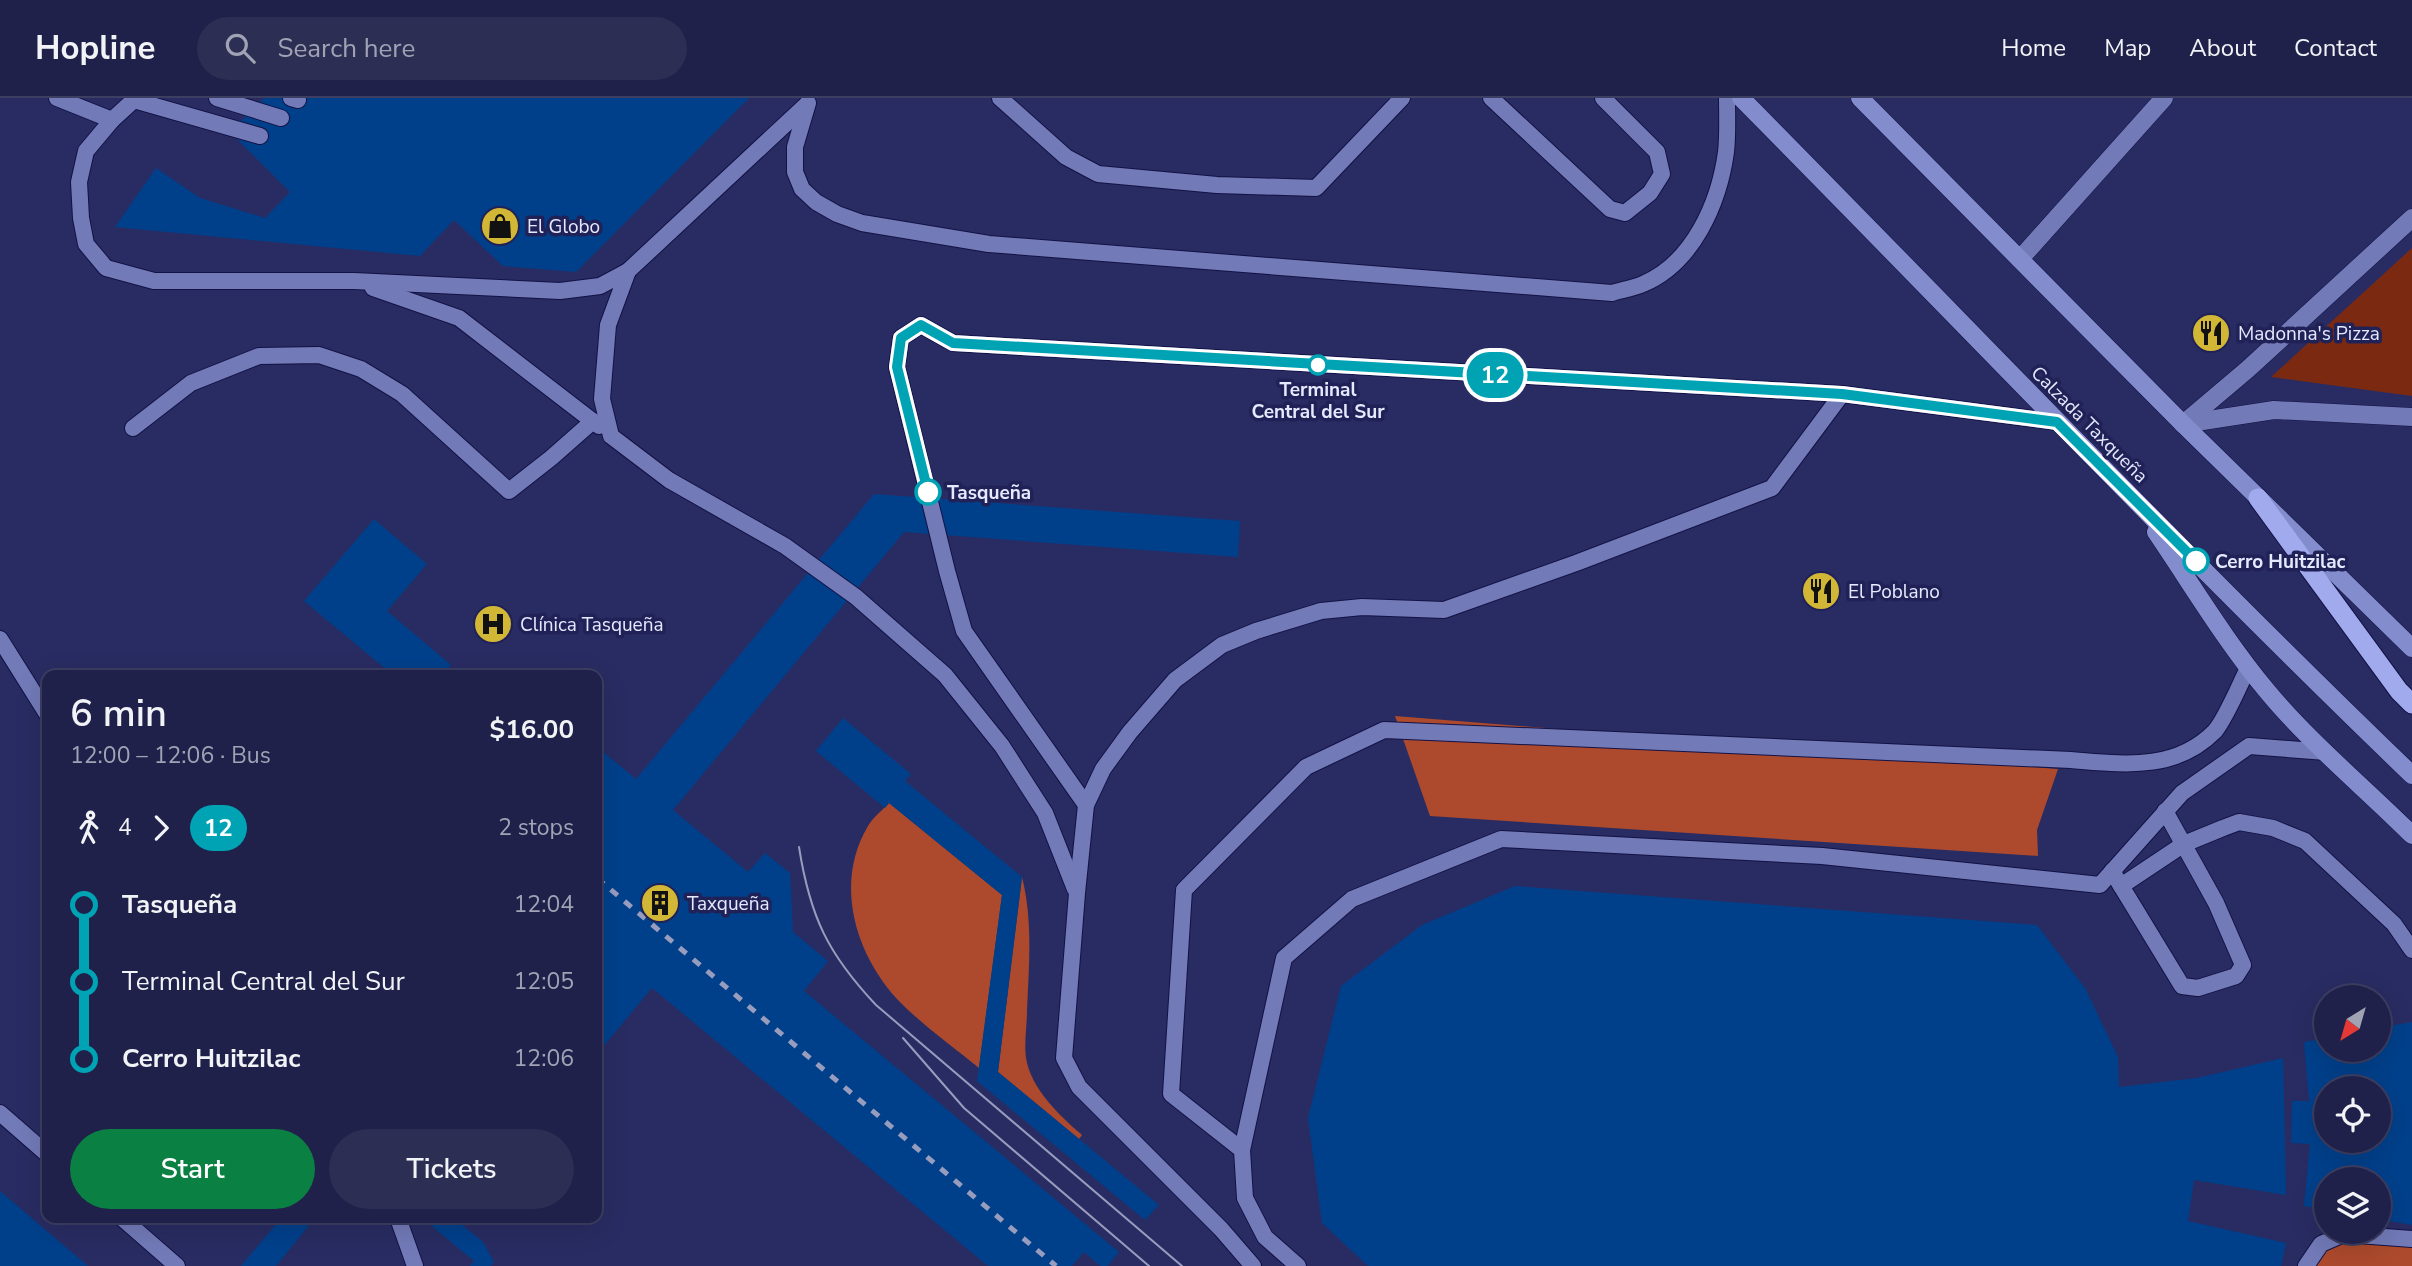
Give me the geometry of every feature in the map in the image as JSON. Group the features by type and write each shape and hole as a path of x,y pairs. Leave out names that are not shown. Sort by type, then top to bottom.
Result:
{"highway":[{"path":"2258,498 2399,691 2412,704"}],"main road":[{"name":"Calzada Taxqueña","path":"1741,98 2057,422 2412,775"},
{"path":"1860,98 2183,424 2412,648"},
{"path":"2132,497 2248,668 2293,720 2412,835"}],"street":[{"path":"2020,259 2164,98"},
{"path":"2183,424 2248,369 2412,218"},
{"path":"2183,424 2274,410 2412,417"}],"lane":[{"path":"57,98 112,120"},
{"path":"217,98 281,118"},
{"path":"1000,98 1066,157 1098,174 1217,185 1316,188 1402,98"},
{"path":"1491,98 1610,209 1625,213 1650,193 1662,174 1657,152 1603,98"},
{"path":"811,100 795,147 794,172 802,189 816,202 837,214 862,223 989,244 1612,293 1643,284 1671,268 1692,246 1705,222 1722,171 1726,151 1727,98"},
{"path":"260,136 135,99 112,120 86,151 79,182 86,244 106,268 154,281 354,281 560,291 600,286 628,271 811,100"},
{"path":"611,436 602,398 608,325 628,271"},
{"path":"354,281 459,318 669,480 785,546 856,597 945,675 1002,746 1045,813 1077,893"},
{"path":"1086,805 964,631 897,367 901,338 921,325 953,343 1842,394 2057,422"},
{"path":"133,428 191,383 259,356 319,355 361,369 402,394 509,491 593,421"},
{"path":"1253,1266 1221,1229 1079,1087 1064,1058 1086,805 1103,769 1130,732 1175,680 1222,645 1256,631 1321,611 1362,607 1444,610 1772,488 1842,394"},
{"path":"0,639 42,706"},
{"path":"1242,1150 1171,1094 1184,890 1306,767 1384,730 2140,765 2189,752 2216,729 2248,668"},
{"path":"1298,1266 1265,1237 1245,1198 1242,1150 1284,958 1352,899 1501,839 1822,856 2100,885 2182,793 2249,746 2326,752"},
{"path":"2112,871 2182,986 2197,988 2236,976 2243,965 2216,903 2165,811"},
{"path":"2121,886 2184,844 2239,822 2273,828 2305,841 2394,924 2412,950"},
{"path":"0,1113 42,1150"},
{"path":"127,1223 177,1266"},
{"path":"400,1223 415,1266"},
{"path":"2306,1266 2321,1244 2344,1234 2412,1240"}],"shaded area":[{"path":"2412,248 2412,396 2271,377"},
{"path":"1395,716 2058,769 2037,830 2038,856 1430,816"},
{"path":"889,803 1002,895 979,1068 897,999 882,981 860,939 851,894 852,871 868,826"},
{"path":"1022,877 1028,910 1029,943 1026,1058 1040,1091 1082,1135 1079,1139 998,1072"},
{"path":"2391,1237 2412,1239 2412,1266 2306,1266 2332,1244 2391,1244"}],"building":[{"path":"264,98 749,98 576,272 503,266 454,220 420,256 115,227 156,168 200,198 265,218 290,192 230,132"},
{"name":"Taxqueña","path":"874,494 1240,521 1238,557 904,532 673,810 748,872 765,853 790,873 793,932 828,961 804,991 1119,1252 1108,1266 1100,1266 1084,1252 1072,1266 988,1266 652,988 602,1048 602,751 636,779"},
{"path":"374,519 427,564 387,611 451,665 447,670 387,670 304,601"},
{"path":"843,718 911,774 905,781 1022,877 998,1072 1159,1205 1145,1220 977,1081 1002,895 889,803 885,808 816,751"},
{"path":"1515,886 2037,925 2085,988 2118,1057 2119,1087 2197,1078 2283,1058 2286,1195 2194,1180 2188,1221 2286,1243 2281,1266 1368,1266 1322,1223 1308,1118 1341,986 1422,925"},
{"path":"2412,1022 2412,1225 2391,1221 2391,1167 2314,1167 2314,1208 2304,1206 2310,1144 2291,1143 2292,1101 2309,1101 2304,1042 2314,1040 2314,1062 2391,1062 2391,1026"},
{"path":"0,1191 88,1266 0,1266"},
{"path":"277,1223 311,1223 276,1266 241,1266"},
{"path":"428,1223 460,1223 483,1242 494,1262 491,1266 470,1266 474,1261"}],"tram line":[{"path":"799,847 809,894 824,933 845,969 876,1005 1182,1266"},
{"path":"903,1038 964,1108 1149,1266"}],"railway":[{"path":"602,882 1056,1266"}],"bus line":[{"name":"12","path":"928,492 897,367 901,338 921,325 953,343 1842,394 2057,422 2196,561"}],"place":[{"name":"El Globo","path":"500,226"},
{"name":"Madonna's Pizza","path":"2211,333"},
{"name":"Terminal Central del Sur","path":"1318,365"},
{"name":"Tasqueña","path":"928,492"},
{"name":"Cerro Huitzilac","path":"2196,561"},
{"name":"El Poblano","path":"1821,591"},
{"name":"Clínica Tasqueña","path":"493,624"},
{"name":"Taxqueña","path":"660,903"}]}
